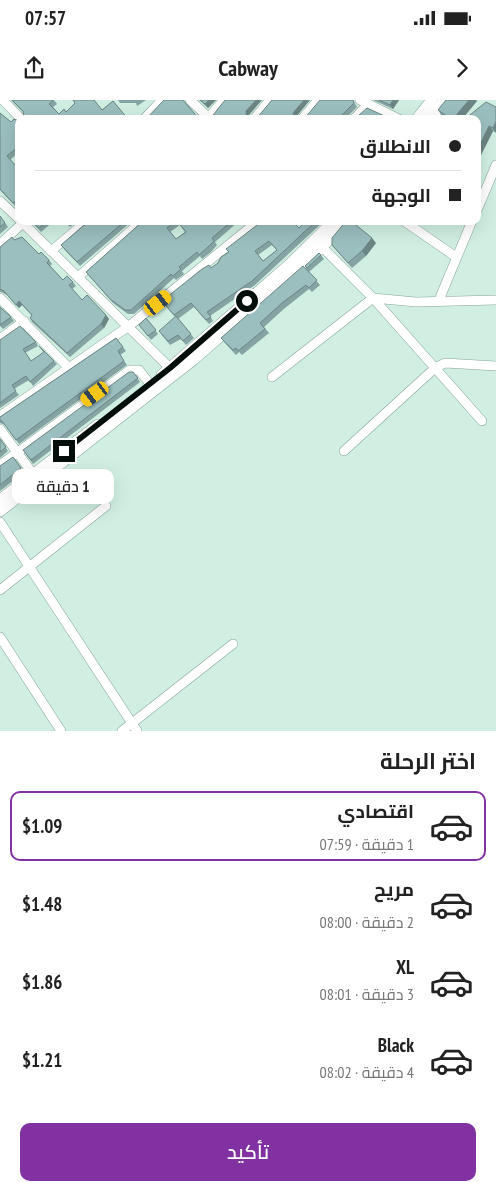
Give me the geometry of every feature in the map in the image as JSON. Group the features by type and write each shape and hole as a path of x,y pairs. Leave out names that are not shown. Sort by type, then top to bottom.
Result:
{"street":[{"path":"3,100 17,115"},
{"path":"148,115 162,100"},
{"path":"190,100 206,115"},
{"path":"212,115 224,100"},
{"path":"257,115 270,100"},
{"path":"305,115 318,100"},
{"path":"420,115 432,100"},
{"path":"433,115 445,100"},
{"path":"356,115 364,102 391,115"},
{"path":"481,201 496,168"},
{"path":"0,201 15,215"},
{"path":"0,244 18,225"},
{"path":"26,225 173,371"},
{"path":"51,251 82,225"},
{"path":"78,277 137,225"},
{"path":"0,416 129,326 253,225"},
{"path":"0,500 150,384 173,371 330,225"},
{"path":"0,511 322,247 341,225"},
{"path":"410,225 456,257"},
{"path":"439,300 470,225"},
{"path":"322,247 373,298 482,421"},
{"path":"0,298 69,368"},
{"path":"272,377 373,298 401,301 496,300"},
{"path":"0,339 24,321"},
{"path":"344,451 435,368 445,363 496,366"},
{"path":"0,465 130,370 139,370 150,384"},
{"path":"0,429 33,474"},
{"path":"0,590 106,506"},
{"path":"0,522 134,727"},
{"path":"0,638 61,731"},
{"path":"122,731 134,727 233,644"}],"building":[{"path":"12,100 53,100 49,104 59,114 64,109 66,112 75,103 73,100 94,100 102,110 113,101 125,115 24,115 23,111"},
{"path":"164,100 183,100 196,115 150,115"},
{"path":"200,100 209,100 205,104"},
{"path":"225,100 256,100 246,111 246,115 213,115"},
{"path":"272,100 304,100 293,113 294,115 259,115"},
{"path":"320,100 353,100 354,103 342,115 307,115"},
{"path":"379,100 393,100 390,105"},
{"path":"446,100 469,100 456,115 445,115 438,110"},
{"path":"486,102 496,107 496,122 493,128 489,126 481,143 481,115 470,115"},
{"path":"367,108 382,115 359,115"},
{"path":"0,113 11,122 15,119 15,149 7,156 15,165 15,202 13,203 0,189"},
{"path":"0,216 5,223 0,227"},
{"path":"84,225 120,225 77,262 61,245"},
{"path":"139,225 171,225 167,228 176,239 186,232 180,225 227,225 212,238 214,241 199,255 197,252 179,267 181,269 173,276 171,274 131,310 125,310 110,299 86,272"},
{"path":"257,225 296,225 299,228 302,225 312,225 252,281 207,312 211,317 206,320 191,303 174,315 162,301 202,269 209,265 211,268 218,263 221,257 229,252 226,249","holes":["269,241 277,250 263,261 255,251"]},
{"path":"343,225 356,225 372,238 362,251 348,263 332,245 332,238"},
{"path":"12,237 14,240 22,237 39,254 41,252 49,260 47,263 63,280 67,276 73,282 69,285 82,300 87,295 106,315 101,324 67,353 30,318 32,315 19,301 16,305 0,289 0,247"},
{"path":"319,253 321,255 307,268 305,266"},
{"path":"303,266 317,280 309,288 306,285 282,303 260,323 265,329 238,351 236,348 233,350 221,338"},
{"path":"0,307 11,317 0,325"},
{"path":"176,316 191,334 183,341 178,335 168,341 159,331"},
{"path":"146,318 156,330 148,336 139,325"},
{"path":"20,326 36,342 23,349 31,361 44,352 39,346 54,361 30,382 26,376 12,385 16,391 0,403 0,340"},
{"path":"116,338 123,347 118,351 124,361 16,440 0,420 0,417"},
{"path":"129,372 133,372 138,378 31,460 23,450"},
{"path":"0,439 6,447 0,452"},
{"path":"13,457 21,468 0,485 0,466"}],"route":[{"path":"64,451 203,341 247,301"}]}
